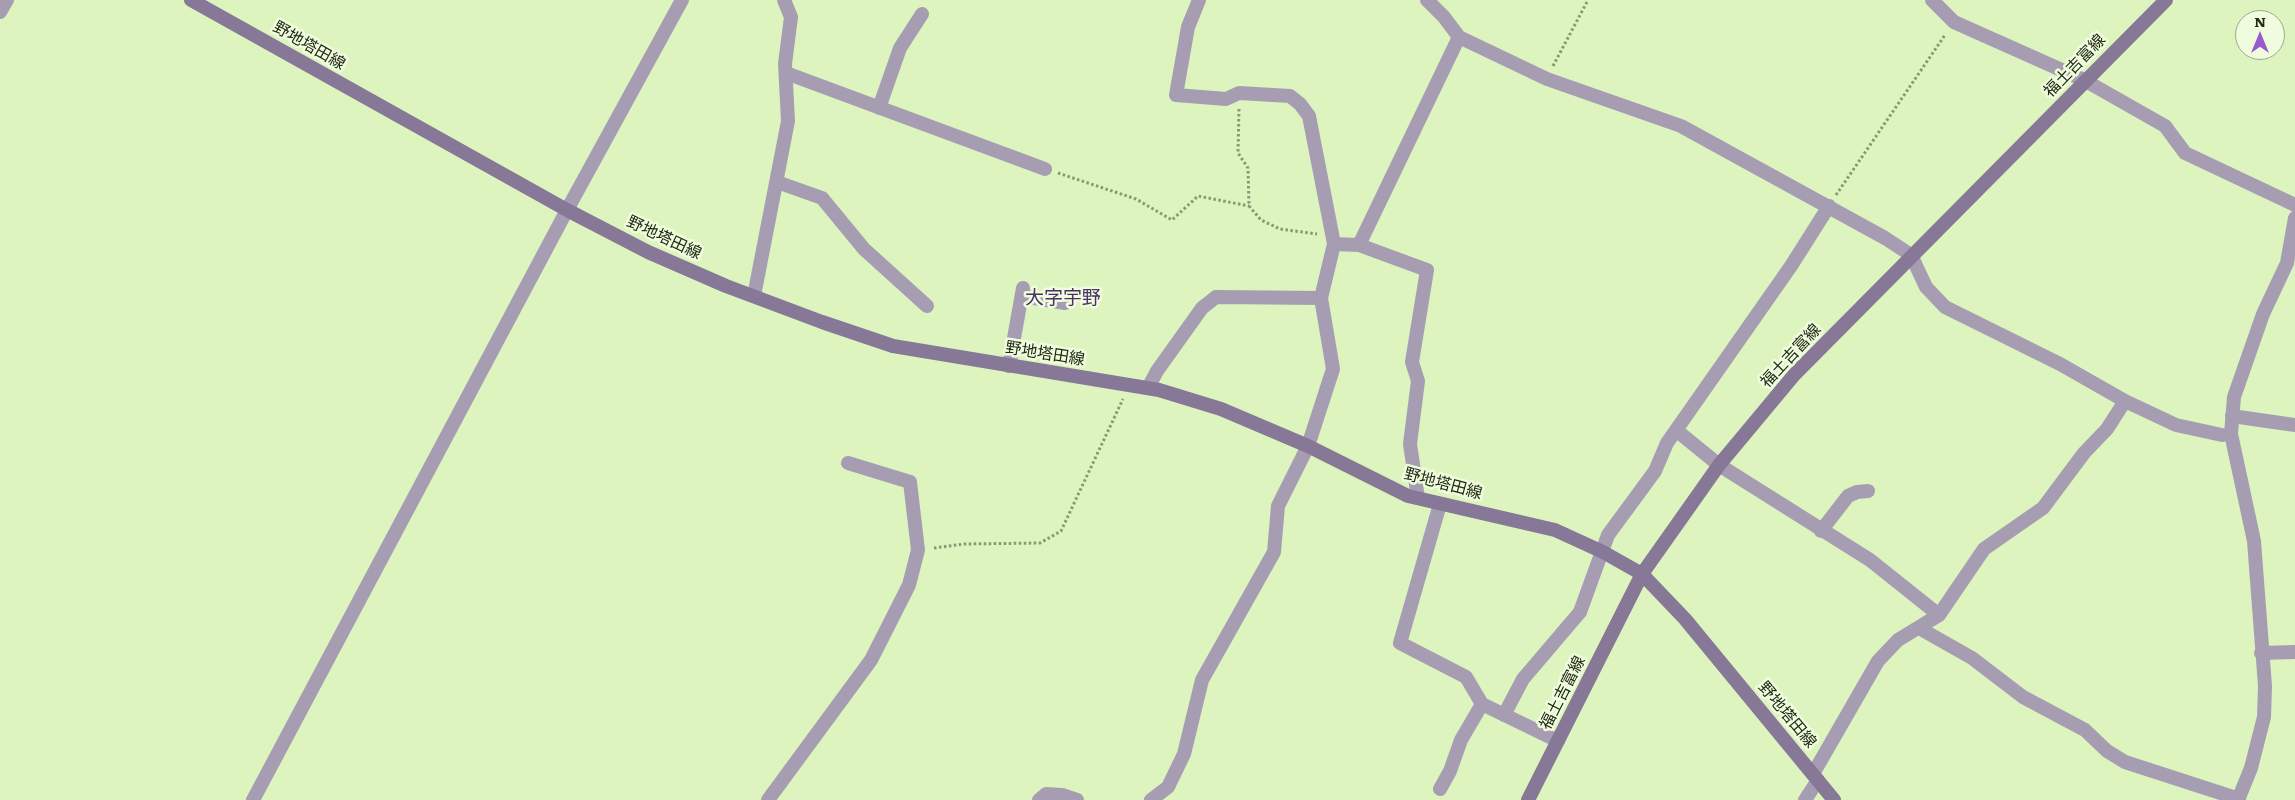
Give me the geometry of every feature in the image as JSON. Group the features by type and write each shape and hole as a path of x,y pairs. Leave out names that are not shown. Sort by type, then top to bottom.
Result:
{"main road":[{"name":"野地塔田線","path":"191,0 567,210 648,252 754,296 893,346 1148,388 1221,408 1308,446 1408,496 1555,530 1603,552 1642,574 1685,620 1834,800"},
{"name":"福土吉富線","path":"1528,800 1642,574 1719,465 1794,375 1868,302 1911,255 2027,142 2084,80 2166,0"}],"street":[{"path":"0,12 7,0"},
{"path":"253,800 567,210 682,0"},
{"path":"754,296 788,121 786,73 790,17 784,0"},
{"path":"1151,800 1168,787 1184,754 1202,680 1274,552 1278,506 1308,446 1333,369 1322,298 1333,240 1309,116 1300,104 1290,96 1239,93 1226,99 1176,95 1188,28 1199,0"},
{"path":"1427,0 1444,17 1459,37 1547,79 1681,126 1829,206 1911,255 1926,286 1945,307 2060,364 2125,400 2176,425 2222,435"},
{"path":"1932,0 1954,22 2084,80 2165,126 2185,153 2295,205"},
{"path":"880,108 900,48 922,14"},
{"path":"1359,245 1459,37"},
{"path":"786,73 1045,169"},
{"path":"777,182 822,198 864,249 927,306"},
{"path":"1504,715 1523,679 1580,612 1608,535 1655,471 1667,443 1791,266 1829,206"},
{"path":"1919,628 1972,658 2023,697 2085,730 2107,751 2125,762 2238,799 2250,768 2264,717 2265,686 2254,541 2231,434 2232,416 2234,397 2263,314 2287,263 2295,218"},
{"path":"1333,240 1359,245 1428,270 1412,362 1418,381 1410,444 1418,498"},
{"path":"1009,366 1023,292 1065,303"},
{"path":"1148,388 1202,308 1216,297 1322,298"},
{"path":"1805,800 1878,661 1898,640 1938,616 1984,549 2043,508 2084,453 2107,429 2125,400"},
{"path":"2232,416 2295,425"},
{"path":"1676,430 1719,465 1870,560 1938,616"},
{"path":"768,800 871,660 910,585 918,550 910,482 848,463"},
{"path":"1821,530 1848,496 1857,492 1868,491"},
{"path":"1440,504 1400,643 1466,677 1482,704 1558,741"},
{"path":"2261,653 2295,652"},
{"path":"1440,789 1450,771 1461,740 1482,704"},
{"path":"1039,800 1046,794 1062,794 1077,800"}],"path":[{"path":"1547,79 1588,0"},
{"path":"1829,206 1954,22"},
{"path":"1239,93 1238,153 1248,168 1249,206"},
{"path":"1045,169 1136,199 1172,220 1198,196 1249,206 1261,220 1280,229 1333,240"},
{"path":"918,550 964,544 1040,544 1061,530 1130,385"}],"district":[{"name":"大字宇野","path":"1063,298"}]}
